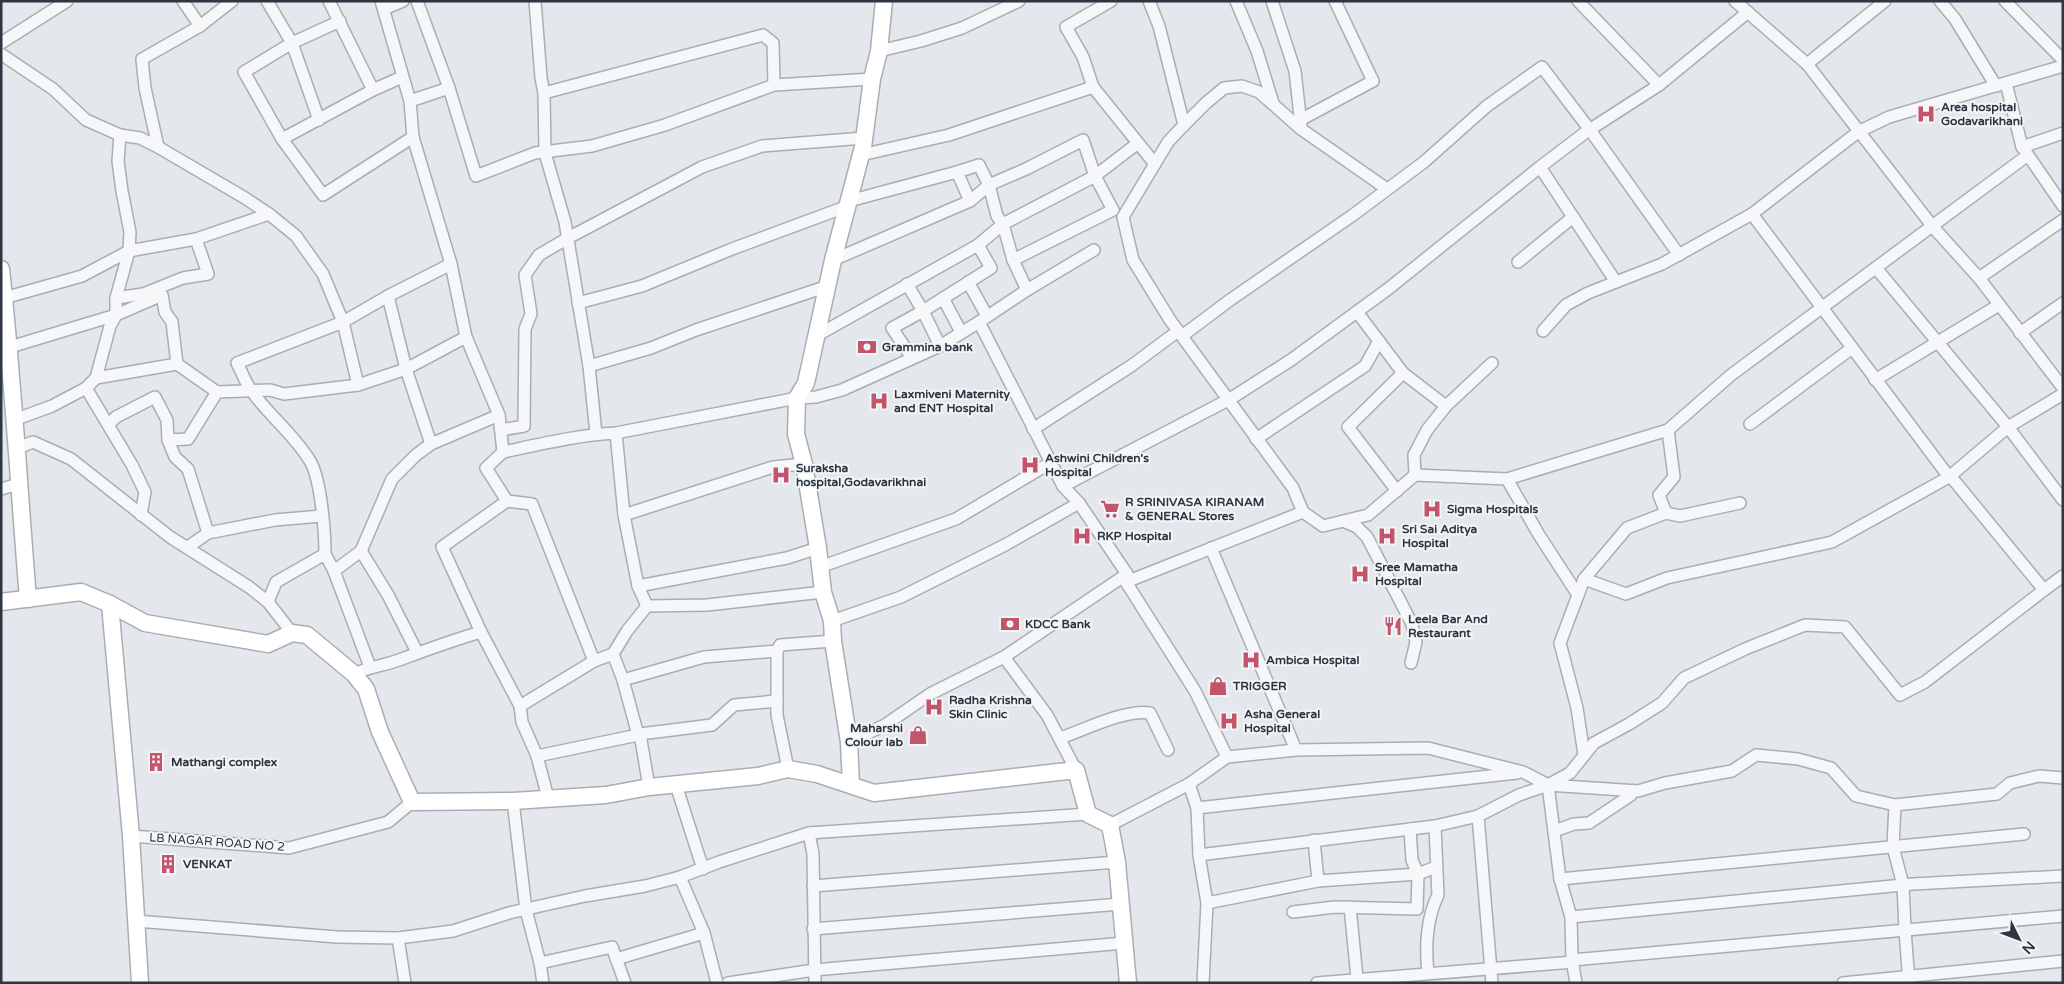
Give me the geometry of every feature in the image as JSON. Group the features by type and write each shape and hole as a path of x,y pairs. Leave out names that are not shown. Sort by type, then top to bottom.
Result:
{"street":[{"path":"1,43 68,1"},
{"path":"183,1 200,26"},
{"path":"158,147 145,88 142,59 200,26 232,1"},
{"path":"267,1 292,43 319,120"},
{"path":"329,1 373,90"},
{"path":"403,1 382,5 410,101 413,137 452,264 466,337 499,415 503,452"},
{"path":"417,1 449,88 476,176 535,153 592,146 629,136 665,125 774,85 872,79"},
{"path":"535,1 541,78 544,93 545,153 568,238 589,366 596,434"},
{"path":"851,784 849,742 833,641 832,621 823,592 818,548 804,464 796,434 797,398 806,383 833,260 861,155 872,79 879,51 884,1"},
{"path":"879,51 921,41 962,28 1019,1"},
{"path":"1111,1 1066,27 1083,56 1093,87 1155,164"},
{"path":"1149,1 1159,26 1184,125"},
{"path":"1236,1 1274,103"},
{"path":"1272,1 1295,71 1301,124"},
{"path":"1301,124 1373,81 1335,1"},
{"path":"1578,1 1659,85"},
{"path":"1807,64 1885,1"},
{"path":"1940,1 1955,18 2001,84 2025,151 2063,206"},
{"path":"2005,1 2063,60"},
{"path":"1063,486 1230,399 1291,360 1388,289 1540,167 1590,130 1659,85 1745,6 1807,64 1933,227 1979,278 2063,388"},
{"path":"340,21 292,43 244,72 282,139 323,195 413,137"},
{"path":"544,93 763,35 773,43 774,85"},
{"path":"1,54 53,89 86,120 120,135 140,138 158,147 269,214 296,236 323,274 343,322 358,385"},
{"path":"1543,331 1566,305 1588,293 1662,264 1752,214 1858,132 1889,117 2063,66"},
{"path":"1033,429 1180,333 1387,189 1424,162 1487,106 1542,67 1590,130 1679,255"},
{"path":"282,139 373,90 402,77"},
{"path":"1387,189 1259,92 1242,86 1224,88 1206,103 1168,142 1123,218 1133,260 1180,333 1230,399 1256,439 1293,488 1303,512 1324,526 1368,514 1414,475 1507,479 1668,430 1731,375 1933,227 2025,151 2063,132"},
{"path":"861,155 949,135 1093,87"},
{"path":"410,101 449,88"},
{"path":"9,411 52,406 86,388 96,378 110,326 116,315 116,298 129,251 130,232 118,161 120,135"},
{"path":"501,430 524,426 526,330 531,314 525,276 539,255 702,167 762,146 864,138"},
{"path":"833,260 970,201 989,185 1026,169 1083,140 1095,176 1113,210 1013,260"},
{"path":"816,336 978,245 1003,224 1095,176 1138,143"},
{"path":"578,303 642,286 848,203 979,165 989,185 997,216 1003,224 1013,260 1027,290"},
{"path":"1540,167 1616,282"},
{"path":"957,172 970,201"},
{"path":"4,298 82,276 129,251 196,239 269,214"},
{"path":"1752,214 1949,477 1952,478 2044,590"},
{"path":"1518,262 1573,217"},
{"path":"1979,278 2063,220"},
{"path":"10,347 116,315 183,278 208,274 196,239"},
{"path":"912,358 892,328 923,311 991,268 978,245"},
{"path":"507,501 486,468 503,452 596,434 616,433 797,398 816,397 842,390 940,346 1094,250"},
{"path":"370,666 334,571 325,554 325,525 321,516 319,492 310,462 251,390 237,363 343,322 388,296 452,264"},
{"path":"1876,268 2008,427 2063,500"},
{"path":"1,270 10,347 9,411 17,448 28,599"},
{"path":"968,282 983,319 1050,463 1063,486 1079,503 1127,578 1195,691 1227,758"},
{"path":"907,284 940,346"},
{"path":"589,366 651,348 696,330 828,286"},
{"path":"116,298 160,292"},
{"path":"160,292 166,312 172,322 177,364"},
{"path":"388,296 406,369 431,444"},
{"path":"943,298 960,332"},
{"path":"2020,332 2063,303"},
{"path":"1875,380 1999,305"},
{"path":"1356,312 1403,373 1446,406"},
{"path":"96,378 177,364 217,392 270,390 284,394 358,385 406,369 466,337"},
{"path":"1256,439 1366,366 1379,342"},
{"path":"1750,424 1852,348"},
{"path":"1414,475 1414,455 1426,430 1446,406 1492,364"},
{"path":"1397,491 1348,427 1403,373"},
{"path":"86,388 109,424 145,492 141,515"},
{"path":"168,440 188,439 217,392"},
{"path":"1584,579 1626,594 1667,578 1832,542 1949,477 2008,427 2063,394"},
{"path":"109,424 116,417 155,397 167,420 168,440 175,457 188,469 208,533"},
{"path":"334,571 361,551 392,479 416,455 431,444 499,415"},
{"path":"1666,513 1659,494 1674,477 1668,430"},
{"path":"616,433 624,515 638,586 647,606"},
{"path":"17,448 33,442 71,459 170,537 248,586 268,602 292,633"},
{"path":"820,567 956,519 1050,463"},
{"path":"624,515 773,468 804,464"},
{"path":"1507,479 1539,535 1578,595"},
{"path":"1,489 19,484"},
{"path":"548,798 537,756 522,722 520,706 481,632 442,547 507,501 532,504 594,662"},
{"path":"832,621 901,597 1005,545 1079,503"},
{"path":"1584,756 1577,708 1560,643 1584,579 1627,528 1666,513 1680,516 1740,503"},
{"path":"849,742 885,725 930,694 1004,657 1127,578 1303,512"},
{"path":"188,547 208,533 275,520 321,516"},
{"path":"1343,521 1357,527 1367,537 1412,624 1416,642 1411,663"},
{"path":"638,586 787,558 818,548"},
{"path":"1211,548 1296,750"},
{"path":"361,551 388,594 417,652"},
{"path":"268,602 276,582 325,554"},
{"path":"1199,855 1435,826 1478,816 1519,795 1548,785 1570,773 1594,743 1662,703 1684,678 1745,649 1805,625 1845,627 1900,695 1926,682 2063,576"},
{"path":"1,602 81,592 110,604 145,623 268,644 292,633 307,635 354,674 366,689 380,732 412,802 512,801 606,795 649,787 758,776 788,769 817,774 874,793 1076,770"},
{"path":"647,606 707,605 823,592"},
{"path":"110,604 131,836 140,983"},
{"path":"520,706 594,662 613,654 627,631 647,606"},
{"path":"354,674 370,666 398,661 417,652 481,632"},
{"path":"788,769 777,715 777,651 780,645 833,641"},
{"path":"623,680 704,657 777,651"},
{"path":"613,654 639,734 649,787"},
{"path":"1004,657 1046,715 1060,738 1076,770 1088,814"},
{"path":"537,756 639,734 712,725 734,705 777,701"},
{"path":"1060,738 1120,717 1142,712 1150,713 1168,750"},
{"path":"1110,824 1189,784 1227,758 1296,750 1428,748 1524,772 1548,785 1632,791 1732,770 1756,755 1798,759 1831,768 1856,796 1896,805 1997,794 2010,783 2039,776 2063,778"},
{"path":"1197,808 1524,772"},
{"path":"1189,784 1197,808 1199,855 1207,903 1203,983"},
{"path":"676,785 703,869"},
{"path":"1548,785 1560,879 1571,917 1576,983"},
{"path":"1554,831 1574,824 1589,823 1631,795 1632,791"},
{"path":"512,801 526,910 540,963 543,983"},
{"name":"LB NAGAR ROAD NO 2","path":"131,836 288,848 388,822 412,802"},
{"path":"1896,805 1893,847 1904,885 1909,980"},
{"path":"136,920 336,937 398,938 453,931 509,913 585,896 645,886 680,877 719,862 809,833 1088,814 1110,824"},
{"path":"1478,816 1492,983"},
{"path":"1110,824 1117,862 1128,983"},
{"path":"1428,973 1425,948 1434,904 1438,895 1435,826"},
{"path":"1293,912 1350,907 1417,909 1418,874 1412,860 1410,829"},
{"path":"809,833 813,854 815,983"},
{"path":"1560,879 2024,834"},
{"path":"1314,840 1318,880"},
{"path":"813,886 1117,862"},
{"path":"1207,903 1318,880 1418,874 1436,867"},
{"path":"1571,917 1904,885 2063,876"},
{"path":"680,877 704,932 717,983"},
{"path":"813,930 1121,904"},
{"path":"1350,907 1358,978"},
{"path":"1317,983 2063,916"},
{"path":"616,959 704,932"},
{"path":"398,938 405,983"},
{"path":"728,983 814,970 1124,943"},
{"path":"540,963 612,947 625,983"},
{"path":"1843,983 1909,980 2063,961"}],"place":[{"name":"Area hospital Godavarikhani","path":"1926,114"},
{"name":"Grammina bank","path":"867,347"},
{"name":"Laxmiveni Maternity and ENT Hospital","path":"879,401"},
{"name":"Ashwini Children's Hospital","path":"1030,465"},
{"name":"Suraksha hospital,Godavarikhnai","path":"781,475"},
{"name":"R SRINIVASA KIRANAM & GENERAL Stores","path":"1110,509"},
{"name":"Sigma Hospitals","path":"1432,509"},
{"name":"RKP Hospital","path":"1082,536"},
{"name":"Sri Sai Aditya Hospital","path":"1387,536"},
{"name":"Sree Mamatha Hospital","path":"1360,574"},
{"name":"KDCC Bank","path":"1010,624"},
{"name":"Leela Bar And Restaurant","path":"1393,626"},
{"name":"Ambica Hospital","path":"1251,660"},
{"name":"TRIGGER","path":"1218,686"},
{"name":"Radha Krishna Skin Clinic","path":"934,707"},
{"name":"Asha General Hospital","path":"1229,721"},
{"name":"Maharshi Colour lab","path":"918,735"},
{"name":"Mathangi complex","path":"156,762"},
{"name":"VENKAT","path":"168,864"}]}
